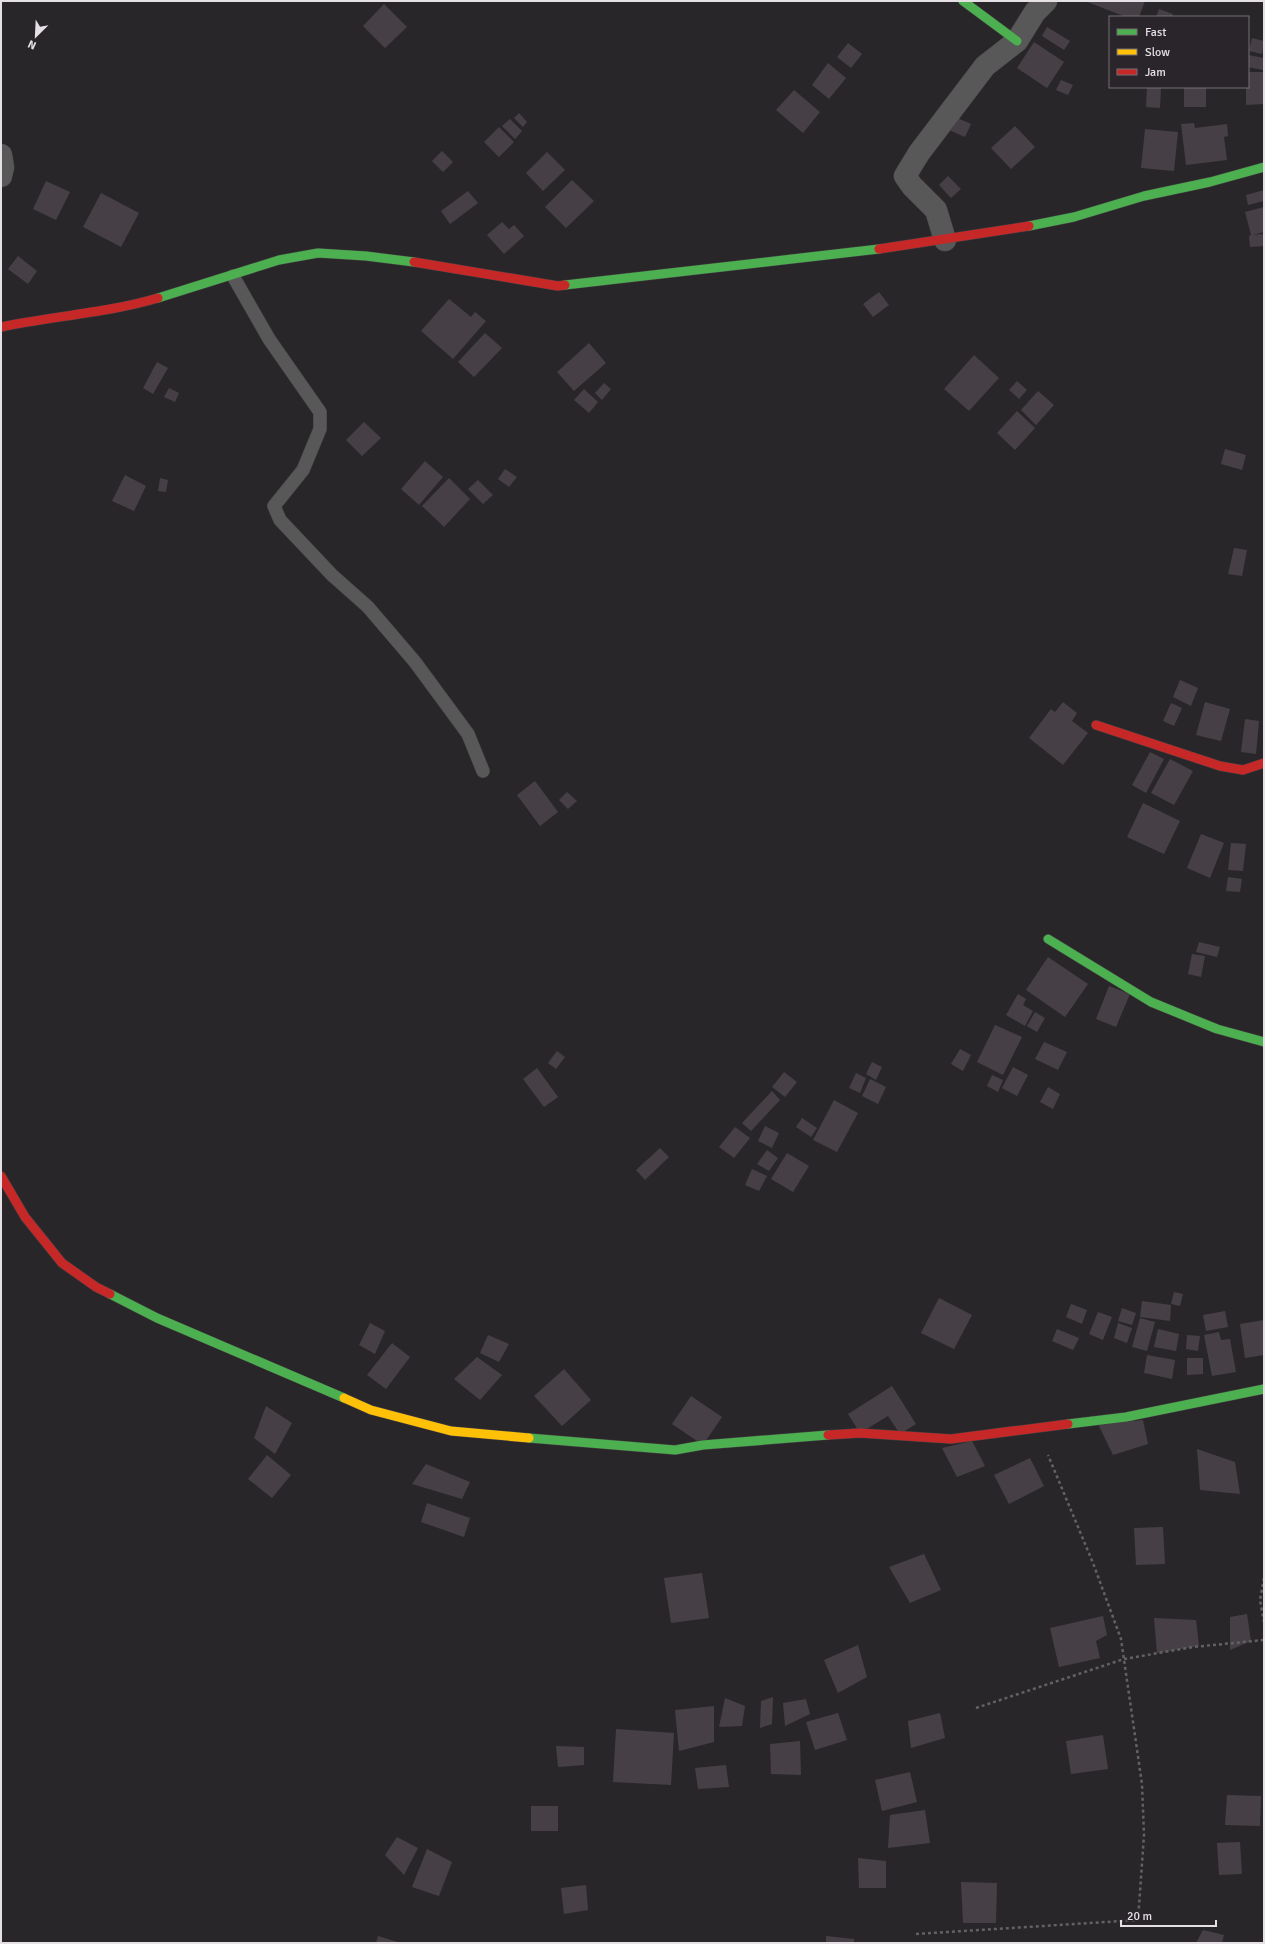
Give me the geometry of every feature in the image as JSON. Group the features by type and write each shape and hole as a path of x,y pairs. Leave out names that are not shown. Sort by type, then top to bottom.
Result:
{"street":[{"path":"963,1 1017,41"},
{"path":"945,240 936,210 912,186 905,176 919,153 985,66 1017,41 1035,12 1046,1"},
{"path":"1,155 3,167 1,176"},
{"path":"1,327 33,320 127,307 233,276 278,260 318,252 429,264 558,286 800,259 945,240 1074,217 1144,196 1210,182 1264,167"},
{"path":"1096,725 1159,748 1220,766 1243,770 1264,763"},
{"path":"1048,939 1151,1002 1217,1029 1264,1042"},
{"path":"1,1176 25,1217 62,1263 96,1287 157,1318 372,1410 451,1431 675,1450 703,1445 860,1433 951,1439 1126,1417 1264,1389"}],"lane":[{"path":"233,276 269,339 320,412 320,429 304,470 274,506 280,520 332,575 368,607 415,662 468,734 484,771"}],"path":[{"path":"916,1934 1138,1920 1144,1835 1142,1784 1121,1638 1093,1563 1038,1428"},
{"path":"1264,1578 1260,1600 1264,1622"},
{"path":"976,1708 1124,1659 1193,1646 1264,1640"}],"building":[{"path":"1085,1 1145,1 1139,16 1123,16"},
{"path":"384,4 407,27 385,48 363,26"},
{"path":"1159,9 1173,14 1172,16 1156,16"},
{"path":"1047,27 1070,41 1064,50 1042,36"},
{"path":"1252,38 1264,41 1262,54 1249,51"},
{"path":"1034,42 1064,62 1047,88 1017,68"},
{"path":"848,43 862,54 851,68 837,57"},
{"path":"1249,55 1264,58 1263,70 1249,67"},
{"path":"828,63 846,78 829,99 812,85"},
{"path":"1249,72 1264,72 1264,104 1246,105 1246,88 1249,88"},
{"path":"1061,80 1073,85 1068,95 1056,90"},
{"path":"1147,88 1161,88 1160,108 1146,107"},
{"path":"1184,88 1206,88 1206,107 1184,107"},
{"path":"794,90 820,112 803,133 776,110"},
{"path":"519,113 527,122 523,127 514,118"},
{"path":"955,117 971,124 965,137 949,130"},
{"path":"510,119 522,131 515,139 502,126"},
{"path":"1194,123 1195,128 1227,124 1228,136 1224,137 1227,160 1186,165 1181,124"},
{"path":"1015,126 1035,147 1011,169 991,148"},
{"path":"499,127 514,142 499,157 484,142"},
{"path":"1145,129 1178,132 1174,171 1141,168"},
{"path":"442,151 453,162 443,172 432,161"},
{"path":"547,152 565,170 543,191 526,173"},
{"path":"948,176 961,189 951,198 939,185"},
{"path":"572,180 594,201 566,228 545,207"},
{"path":"46,181 70,192 56,220 33,209"},
{"path":"1264,190 1264,201 1248,205 1246,195"},
{"path":"468,191 478,203 450,224 441,211"},
{"path":"101,193 139,213 121,247 83,227"},
{"path":"1264,207 1264,232 1253,235 1264,234 1264,246 1250,247 1249,236 1251,235 1245,212"},
{"path":"502,222 509,229 514,225 524,236 504,254 487,235"},
{"path":"18,256 37,271 28,284 8,269"},
{"path":"879,292 889,305 873,317 863,304"},
{"path":"449,299 471,317 475,312 486,321 453,359 421,331"},
{"path":"485,333 502,348 474,377 458,362"},
{"path":"589,343 606,363 574,391 557,372"},
{"path":"974,355 999,378 969,411 944,389"},
{"path":"157,362 168,368 153,394 143,388"},
{"path":"1017,381 1027,390 1019,399 1009,390"},
{"path":"604,383 611,389 602,400 595,393"},
{"path":"169,388 179,393 175,402 164,397"},
{"path":"584,389 598,402 589,413 574,400"},
{"path":"1038,391 1054,405 1036,425 1021,410"},
{"path":"1017,411 1035,428 1015,450 997,433"},
{"path":"364,422 381,438 362,456 346,440"},
{"path":"1225,449 1246,455 1242,470 1221,464"},
{"path":"425,461 443,477 419,505 401,489"},
{"path":"505,469 517,477 509,487 498,479"},
{"path":"125,475 146,486 134,511 112,501"},
{"path":"160,478 168,480 166,492 158,491"},
{"path":"449,478 470,499 444,527 422,506"},
{"path":"478,480 493,495 483,504 468,489"},
{"path":"1234,548 1247,550 1242,576 1228,574"},
{"path":"1180,680 1198,688 1191,706 1173,697"},
{"path":"1063,702 1077,713 1072,721 1088,733 1063,765 1029,738 1051,709 1055,712"},
{"path":"1205,702 1230,709 1221,741 1196,735"},
{"path":"1171,703 1182,708 1174,726 1163,721"},
{"path":"1245,719 1259,721 1256,754 1241,752"},
{"path":"1150,752 1164,759 1146,793 1132,785"},
{"path":"1170,759 1193,771 1174,805 1151,793"},
{"path":"535,781 558,812 540,826 517,795"},
{"path":"567,792 577,801 568,809 559,800"},
{"path":"1143,803 1180,821 1164,854 1127,837"},
{"path":"1201,834 1224,843 1210,878 1187,868"},
{"path":"1231,843 1246,844 1243,871 1228,870"},
{"path":"1228,877 1242,879 1240,892 1226,891"},
{"path":"1199,942 1220,947 1217,957 1196,952"},
{"path":"1192,954 1205,956 1201,977 1188,974"},
{"path":"1048,957 1088,984 1065,1017 1026,990"},
{"path":"1109,986 1130,994 1116,1027 1096,1019"},
{"path":"1018,994 1026,999 1023,1005 1033,1011 1025,1026 1006,1015"},
{"path":"1035,1012 1045,1018 1037,1032 1027,1026"},
{"path":"995,1025 1022,1037 1003,1075 977,1062"},
{"path":"1044,1042 1067,1052 1058,1070 1035,1059"},
{"path":"960,1049 971,1055 963,1071 951,1064"},
{"path":"557,1051 565,1057 556,1069 548,1063"},
{"path":"872,1062 882,1067 876,1080 866,1074"},
{"path":"1013,1067 1028,1075 1017,1096 1002,1088"},
{"path":"537,1068 558,1097 544,1107 523,1079"},
{"path":"784,1072 797,1082 785,1097 772,1087"},
{"path":"856,1073 866,1078 860,1093 849,1088"},
{"path":"992,1075 1003,1080 998,1092 987,1086"},
{"path":"870,1079 886,1087 878,1104 862,1096"},
{"path":"1048,1087 1060,1094 1053,1109 1040,1102"},
{"path":"772,1091 780,1100 751,1131 742,1123"},
{"path":"834,1100 858,1113 837,1152 813,1140"},
{"path":"802,1118 817,1128 811,1137 796,1127"},
{"path":"765,1126 779,1133 772,1148 758,1141"},
{"path":"735,1127 750,1138 734,1158 719,1147"},
{"path":"660,1148 669,1157 645,1180 636,1170"},
{"path":"767,1150 778,1158 769,1171 757,1164"},
{"path":"787,1153 809,1166 793,1192 771,1179"},
{"path":"752,1169 767,1176 759,1191 745,1185"},
{"path":"1174,1292 1183,1294 1180,1306 1171,1304"},
{"path":"939,1298 972,1315 954,1349 921,1333"},
{"path":"1142,1301 1171,1305 1170,1321 1140,1317"},
{"path":"1071,1304 1087,1310 1082,1324 1066,1317"},
{"path":"1122,1308 1136,1313 1132,1325 1118,1321"},
{"path":"1225,1311 1228,1327 1206,1331 1203,1315"},
{"path":"1098,1312 1112,1317 1103,1340 1089,1334"},
{"path":"1140,1318 1155,1322 1147,1351 1132,1347"},
{"path":"1264,1320 1264,1355 1245,1358 1240,1324"},
{"path":"370,1323 385,1331 375,1354 359,1345"},
{"path":"1118,1323 1132,1328 1127,1343 1114,1338"},
{"path":"1057,1329 1079,1338 1073,1350 1052,1341"},
{"path":"1158,1329 1179,1334 1176,1351 1154,1347"},
{"path":"1219,1332 1221,1340 1230,1339 1236,1372 1212,1376 1204,1335"},
{"path":"488,1335 509,1344 499,1362 480,1353"},
{"path":"1187,1335 1200,1336 1198,1351 1186,1349"},
{"path":"392,1343 410,1357 386,1389 367,1375"},
{"path":"1147,1355 1175,1360 1172,1379 1144,1373"},
{"path":"477,1357 502,1375 480,1400 454,1379"},
{"path":"1187,1358 1203,1358 1203,1374 1187,1375"},
{"path":"564,1369 591,1400 562,1426 534,1396"},
{"path":"892,1386 916,1424 900,1434 888,1416 860,1433 848,1414"},
{"path":"691,1396 722,1417 703,1445 672,1424"},
{"path":"266,1406 292,1423 275,1454 254,1438"},
{"path":"1143,1420 1148,1444 1113,1455 1098,1424"},
{"path":"972,1441 985,1466 957,1477 942,1448"},
{"path":"1197,1449 1235,1462 1240,1494 1200,1490"},
{"path":"267,1455 291,1475 272,1498 248,1479"},
{"path":"1030,1458 1044,1486 1009,1504 994,1475"},
{"path":"426,1464 470,1482 462,1499 412,1484"},
{"path":"427,1503 470,1518 464,1537 421,1522"},
{"path":"1163,1527 1165,1564 1136,1565 1134,1528"},
{"path":"924,1554 941,1590 910,1603 889,1567"},
{"path":"702,1573 709,1618 671,1623 664,1578"},
{"path":"1247,1614 1251,1641 1230,1650 1230,1617"},
{"path":"1103,1616 1107,1635 1096,1641 1100,1658 1059,1667 1050,1628"},
{"path":"1154,1618 1196,1620 1199,1646 1157,1653"},
{"path":"858,1645 867,1677 838,1693 824,1660"},
{"path":"773,1697 772,1724 760,1728 761,1701"},
{"path":"725,1698 745,1706 742,1726 719,1727"},
{"path":"806,1699 810,1714 785,1726 783,1703"},
{"path":"714,1706 714,1742 679,1751 675,1710"},
{"path":"838,1713 847,1740 815,1750 806,1722"},
{"path":"940,1713 945,1738 911,1748 908,1721"},
{"path":"616,1729 674,1733 671,1785 613,1782"},
{"path":"1103,1735 1108,1769 1071,1774 1066,1741"},
{"path":"800,1741 801,1775 771,1774 770,1744"},
{"path":"556,1746 584,1747 584,1765 558,1767"},
{"path":"726,1765 729,1787 698,1789 695,1768"},
{"path":"910,1772 917,1802 882,1811 875,1780"},
{"path":"1227,1795 1261,1796 1260,1826 1225,1825"},
{"path":"531,1806 558,1806 558,1831 531,1831"},
{"path":"925,1810 930,1843 888,1848 890,1815"},
{"path":"397,1837 418,1848 404,1875 385,1855"},
{"path":"1240,1842 1242,1874 1219,1875 1217,1843"},
{"path":"427,1849 452,1862 439,1896 412,1887"},
{"path":"858,1858 886,1861 886,1888 859,1888"},
{"path":"961,1882 997,1883 996,1923 963,1923"},
{"path":"586,1885 588,1910 564,1914 561,1888"},
{"path":"1203,1930 1224,1935 1222,1943 1196,1943"},
{"path":"378,1936 401,1943 376,1943"},
{"path":"826,1936 854,1939 854,1943 826,1943"}],"traffic: fast":[{"path":"963,1 1017,41"},
{"path":"1029,226 1074,217 1144,196 1210,182 1264,167"},
{"path":"565,285 879,249"},
{"path":"158,298 279,260 318,253 366,256 414,262"},
{"path":"1048,939 1151,1002 1217,1029 1264,1042"},
{"path":"110,1294 157,1318 344,1398"},
{"path":"1068,1424 1126,1417 1264,1389"},
{"path":"529,1438 675,1450 703,1445 828,1435"}],"traffic: slow":[{"path":"344,1398 371,1410 451,1431 529,1438"}],"traffic: jam":[{"path":"879,249 1029,226"},
{"path":"414,262 558,286 565,285"},
{"path":"1,327 100,311 158,298"},
{"path":"1096,725 1220,766 1243,770 1264,763"},
{"path":"1,1176 25,1217 62,1263 96,1287 110,1294"},
{"path":"828,1435 860,1433 951,1439 1068,1424"}]}
